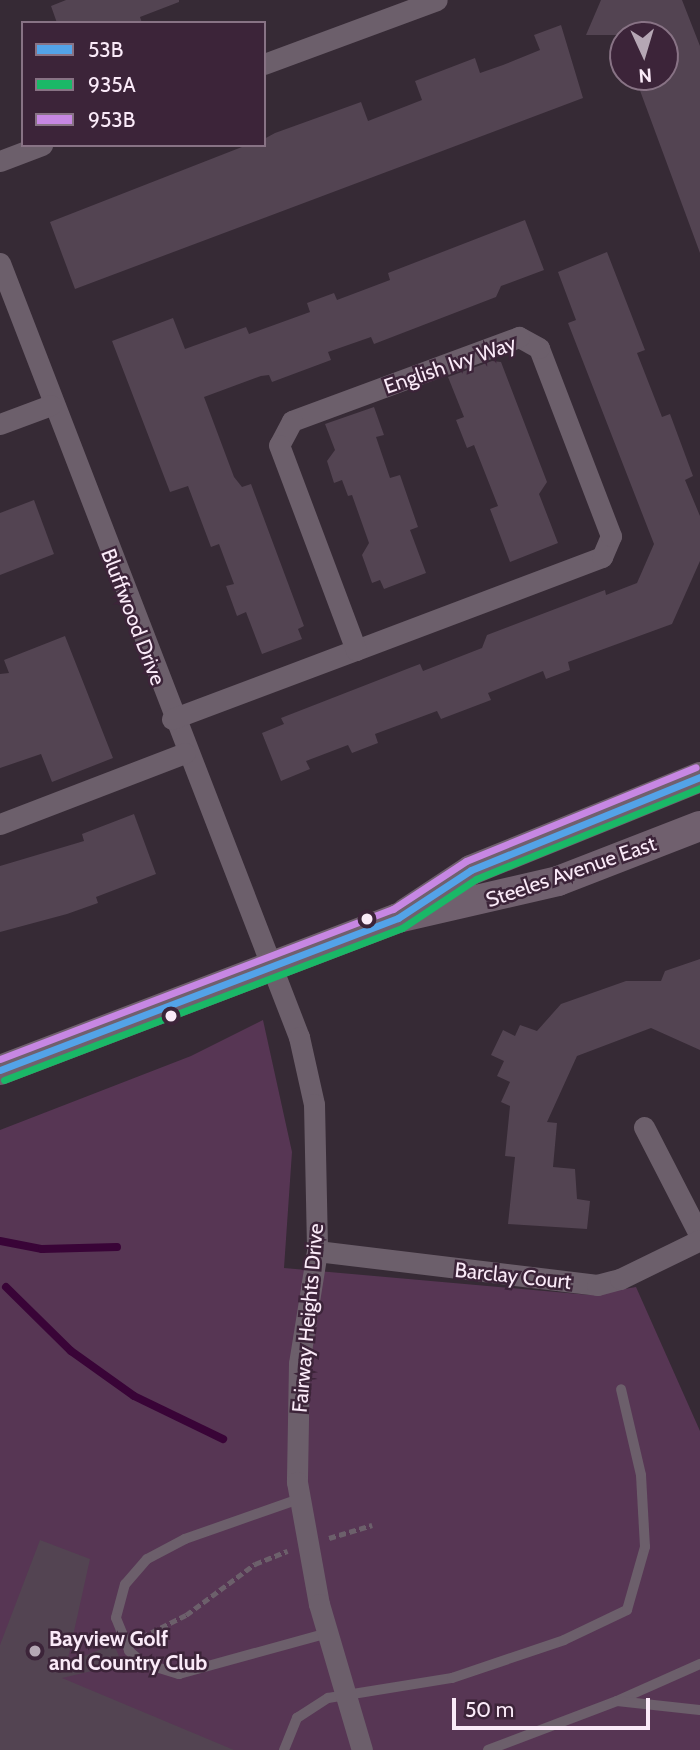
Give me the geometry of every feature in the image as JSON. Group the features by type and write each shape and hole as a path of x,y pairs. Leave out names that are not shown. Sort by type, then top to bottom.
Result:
{"main road":[{"name":"Steeles Avenue East","path":"398,918 471,870 700,778"},
{"name":"Steeles Avenue East","path":"0,1070 270,970 398,918 558,881 700,826"}],"street":[{"path":"266,63 437,0"},
{"path":"0,160 36,147"},
{"name":"Bluffwood Drive","path":"0,263 51,405 270,970"},
{"name":"English Ivy Way","path":"172,719 356,650 602,557 611,536 539,348 519,337 292,421 279,445 356,650"},
{"path":"0,424 51,405"},
{"path":"0,824 185,753"},
{"name":"Fairway Heights Drive","path":"270,970 299,1037 314,1104 317,1251 299,1363 299,1499 313,1542 328,1633 362,1750"},
{"path":"644,1127 700,1238"},
{"name":"Barclay Court","path":"317,1251 597,1284 621,1279 700,1238"}],"lane":[{"path":"285,1750 297,1718 311,1705 452,1678 513,1660 627,1610 645,1547 641,1475 621,1389"},
{"path":"299,1499 185,1538 134,1569 118,1601 116,1618 125,1645 143,1663 179,1674 328,1633"},
{"path":"488,1750 617,1701 700,1664"},
{"path":"617,1701 700,1710"}],"path":[{"path":"125,1645 186,1615 255,1564 313,1542 372,1525"}],"shaded area":[{"name":"Bayview Golf and Country Club","path":"263,1020 292,1152 284,1268 590,1295 636,1287 700,1431 700,1750 0,1750 0,1130 191,1056"}],"building":[{"path":"66,0 179,0 140,17 141,21 56,21 51,6"},
{"path":"601,0 682,0 700,46 700,253 640,91 679,91 679,21 609,21 609,35 586,35"},
{"path":"561,25 583,98 75,289 50,222 242,147 266,147 266,138 275,133 361,102 368,121 422,100 415,81 475,58 480,73 540,50 534,35"},
{"path":"525,220 544,270 501,286 496,297 374,344 371,337 328,352 331,360 272,382 269,375 261,376 204,397 234,477 242,487 251,484 304,626 298,629 302,639 262,654 246,612 237,616 226,586 234,584 219,544 211,547 188,486 170,492 112,341 173,318 185,349 246,327 249,334 310,312 307,303 334,293 337,300 390,280 388,273"},
{"path":"607,252 645,350 637,353 662,417 670,414 693,476 685,480 700,516 700,561 672,624 568,662 570,670 546,679 543,671 488,693 491,700 441,719 437,711 375,734 378,743 352,753 348,745 306,761 310,769 281,781 262,733 284,724 281,718 420,664 423,671 482,648 487,635 605,590 606,595 637,583 654,544 568,323 576,320 558,272"},
{"path":"492,361 501,362 547,482 539,494 558,543 510,562 490,509 498,506 474,445 467,448 456,420 464,417 448,377"},
{"path":"374,407 384,435 376,437 390,478 400,475 418,527 410,530 426,573 384,589 380,580 372,583 362,555 369,543 352,495 348,496 342,480 334,483 327,461 335,450 325,424"},
{"path":"34,500 54,554 0,575 0,513"},
{"path":"65,636 113,758 52,782 41,754 0,768 0,674 9,673 4,660"},
{"path":"134,814 156,874 96,897 98,903 0,932 0,866 84,841 82,834"},
{"path":"700,959 700,1050 651,1028 577,1056 547,1122 557,1123 553,1167 575,1169 577,1199 590,1201 587,1229 508,1224 515,1157 505,1156 510,1106 501,1102 510,1082 497,1076 504,1061 491,1055 503,1030 515,1036 520,1025 537,1031 561,1004 626,981 661,981 665,971"},
{"name":"Bayview Golf and Country Club","path":"40,1540 90,1559 67,1663 114,1644 122,1664 62,1678 234,1750 0,1750 0,1645"}],"waterway":[{"path":"0,1241 42,1249 117,1247"},
{"path":"6,1287 71,1351 134,1396 223,1439"}],"transit line":[{"name":"953B","path":"0,1059 393,909 466,861 696,767"},
{"name":"53B","path":"0,1070 398,918 471,870 700,777"},
{"name":"935A","path":"4,1080 402,928 476,879 700,788"}],"place":[{"name":"Bayview Golf and Country Club","path":"35,1651"}]}
